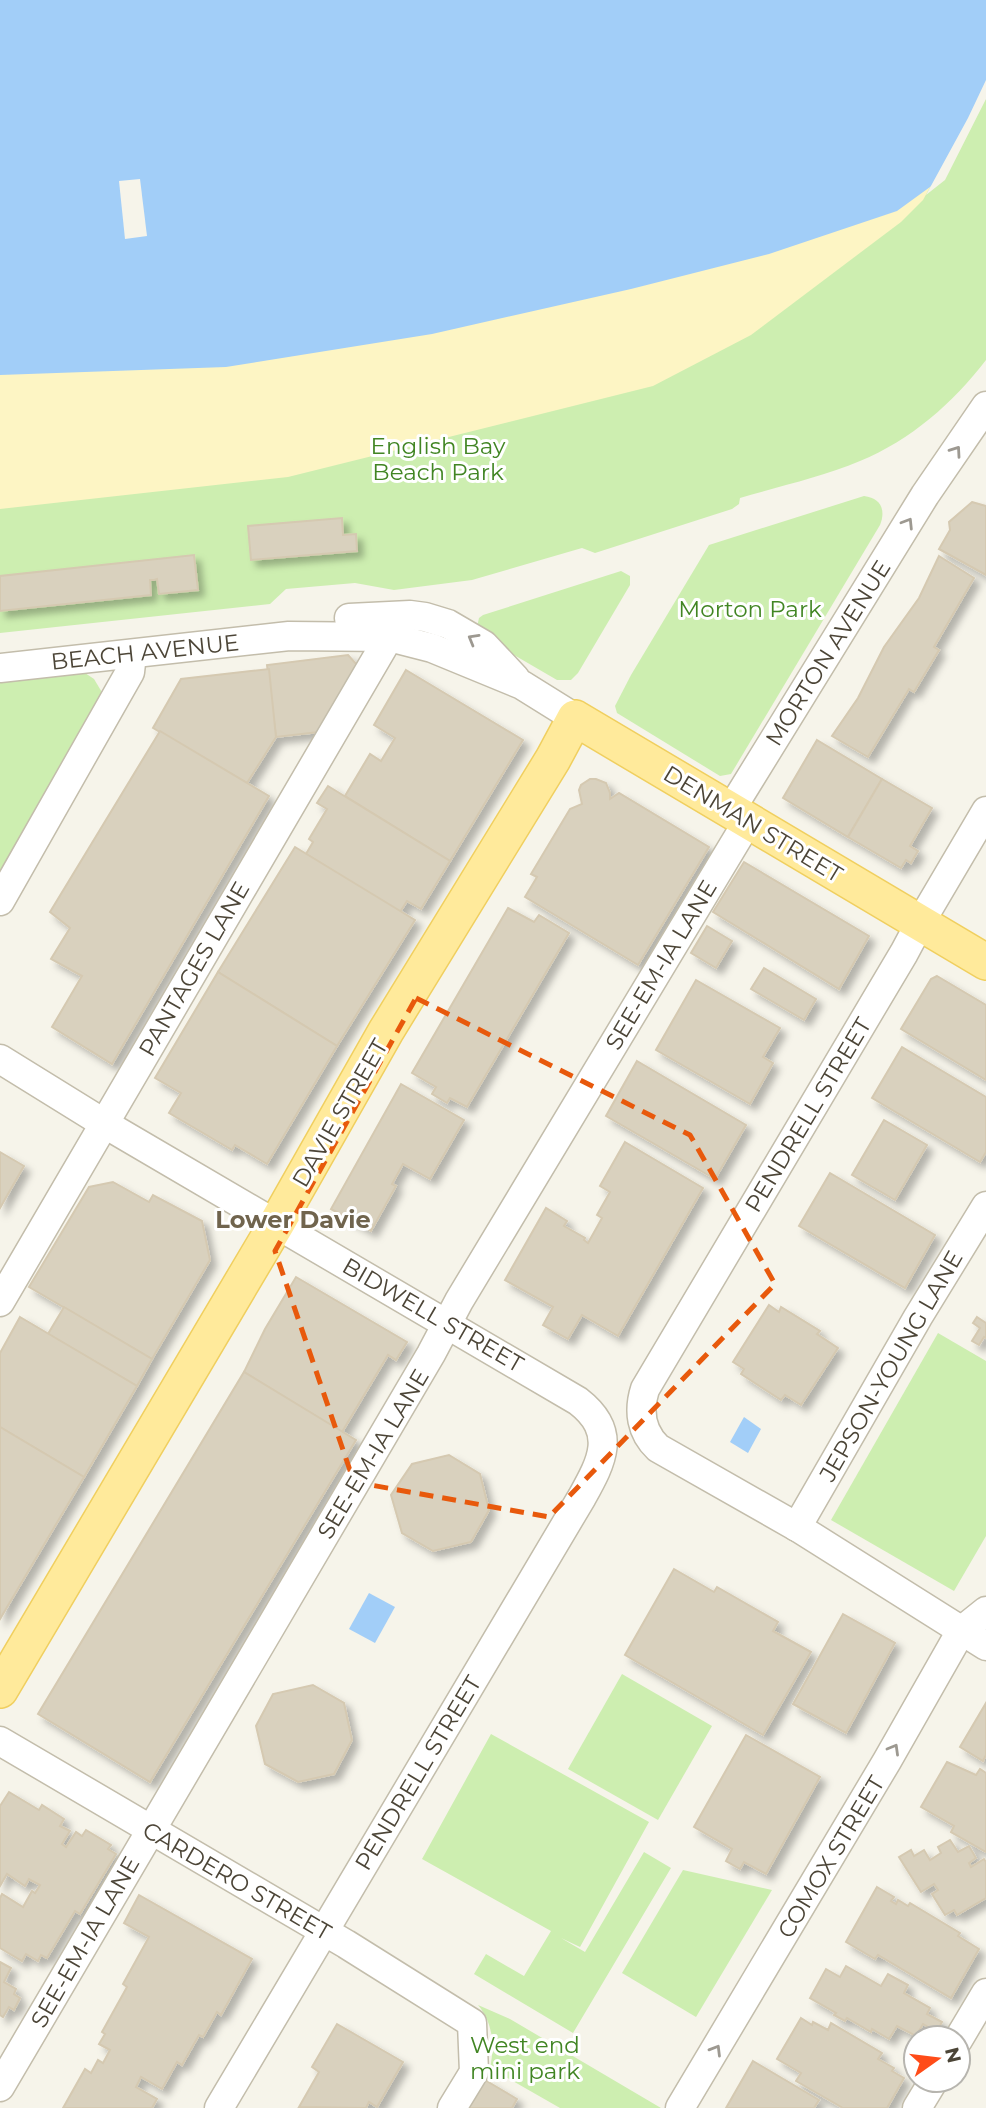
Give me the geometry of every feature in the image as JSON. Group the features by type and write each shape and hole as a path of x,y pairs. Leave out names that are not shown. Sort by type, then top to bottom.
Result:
{"main road":[{"name":"DENMAN STREET","path":"575,718 986,962"},
{"name":"DAVIE STREET","path":"0,1690 277,1223 386,1031 553,759 575,718"}],"street":[{"name":"MORTON AVENUE","path":"739,816 925,495 986,406"},
{"name":"BEACH AVENUE","path":"289,636 311,623 410,615"},
{"name":"DENMAN STREET","path":"410,615 448,624 484,645 522,685"},
{"name":"BEACH AVENUE","path":"0,668 289,636 389,637"},
{"name":"DENMAN STREET","path":"389,637 432,648 522,685 575,718"},
{"name":"PANTAGES LANE","path":"0,1302 389,637"},
{"path":"0,901 130,672 132,654"},
{"name":"PENDRELL STREET","path":"797,1527 658,1448 649,1439 642,1422 645,1389 986,811"},
{"name":"SEE-EM-IA LANE","path":"0,2087 448,1323 739,816"},
{"name":"BIDWELL STREET","path":"0,1059 104,1124 579,1401 594,1414 602,1433"},
{"name":"JEPSON-YOUNG LANE","path":"797,1527 986,1206"},
{"name":"PENDRELL STREET","path":"219,2108 582,1497 601,1460 604,1441 602,1433"},
{"path":"797,1527 986,1646"},
{"name":"COMOX STREET","path":"680,2108 846,1831 961,1631 986,1611"},
{"name":"CARDERO STREET","path":"0,1741 324,1931 472,2023 474,2072 452,2108"},
{"path":"968,2024 986,1993"}],"highlighted area":[{"path":"416,998 690,1135 775,1284 549,1517 354,1482 275,1251"}],"green space":[{"name":"English Bay Beach Park","path":"986,91 986,360 960,391 930,419 879,452 831,472 740,498 739,504 732,509 595,553 582,548 472,580 394,590 355,583 286,589 270,604 0,633 0,375"},
{"name":"Morton Park","path":"864,496 875,499 881,506 880,525 731,774 720,776 617,713 615,706 631,675 709,545"},
{"name":"Morton Park","path":"621,571 630,576 630,585 578,673 571,680 557,680 483,637 477,627 479,618 483,615"},
{"path":"85,673 94,679 103,694 0,877 0,681"},
{"path":"938,1333 986,1361 986,1536 954,1591 831,1520"},
{"path":"622,1674 712,1726 658,1820 568,1769"},
{"path":"491,1734 649,1822 580,1947 561,1938 585,1952 644,1852 671,1868 573,2033 474,1974 486,1954 524,1976 551,1931 422,1859"},
{"path":"683,1870 772,1890 696,2017 622,1973"},
{"name":"West end mini park","path":"478,2005 510,2019 661,2108 560,2108 490,2068 491,2035 487,2019"}],"sand":[{"path":"986,0 968,118 923,200 901,222 751,335 653,386 288,477 0,509 0,169"}],"water":[{"path":"0,0 986,0 986,91 941,179 897,211 769,254 631,289 432,334 226,367 0,375"},
{"path":"744,1417 761,1429 748,1453 730,1442"},
{"path":"369,1593 395,1607 375,1643 349,1629"}],"pier":[{"path":"986,80 986,99 945,180 926,195 968,118"},
{"path":"140,179 147,236 125,239 119,181"}],"building":[{"path":"972,502 986,506 986,575 939,549 950,530 949,522"},
{"path":"342,518 343,535 356,534 357,551 251,560 248,526"},
{"path":"194,555 198,590 159,594 157,579 150,580 151,595 0,611 0,576"},
{"path":"939,556 974,578 934,647 939,650 914,692 909,689 868,757 832,736 858,698 884,647 919,598"},
{"path":"348,655 359,667 319,732 276,737 267,665"},
{"path":"269,669 276,737 247,783 153,728 181,679"},
{"path":"406,670 523,740 450,861 345,796 370,754 381,761 395,738 374,725"},
{"path":"160,731 269,796 112,1064 52,1027 82,976 51,959 70,928 50,912"},
{"path":"817,740 882,779 848,837 783,798"},
{"path":"590,779 606,783 610,799 619,793 709,847 638,965 525,897 537,877 531,874 570,809 582,804 579,790 581,785"},
{"path":"882,779 932,808 910,846 918,851 911,863 906,860 901,868 848,837"},
{"path":"328,786 450,861 421,909 407,901 400,912 306,854 313,842 309,839 327,809 317,803"},
{"path":"295,847 415,920 337,1046 218,972"},
{"path":"744,862 869,936 839,989 713,912"},
{"path":"508,908 534,922 539,915 569,933 467,1107 450,1098 447,1103 432,1094 436,1087 412,1073"},
{"path":"707,926 732,941 716,968 691,953"},
{"path":"764,968 816,999 804,1020 751,989"},
{"path":"218,972 337,1046 267,1164 235,1145 232,1150 169,1113 181,1093 155,1078"},
{"path":"937,976 986,1005 986,1080 901,1029 931,979"},
{"path":"696,980 780,1028 763,1057 773,1063 750,1104 656,1050"},
{"path":"902,1047 986,1097 986,1152 980,1162 872,1098"},
{"path":"637,1061 746,1125 715,1179 606,1116"},
{"path":"401,1084 464,1120 430,1179 403,1164 392,1184 396,1186 371,1231 331,1209"},
{"path":"884,1120 927,1145 895,1200 852,1175"},
{"path":"625,1142 703,1188 618,1336 582,1315 568,1339 543,1325 553,1307 505,1280 546,1208 567,1221 564,1226 585,1238 588,1243 602,1218 597,1215 610,1192 600,1186"},
{"path":"0,1152 24,1166 0,1208"},
{"path":"830,1173 935,1235 905,1288 799,1226"},
{"path":"113,1182 149,1202 153,1195 202,1221 210,1260 152,1359 29,1287 89,1187"},
{"path":"296,1277 407,1342 396,1360 388,1355 342,1432 244,1372 265,1329"},
{"path":"769,1305 779,1312 781,1307 820,1331 817,1334 838,1348 801,1405 785,1395 781,1400 741,1374 744,1369 733,1362"},
{"path":"64,1307 152,1359 137,1386 48,1334"},
{"path":"20,1317 137,1386 84,1477 0,1427 0,1353"},
{"path":"977,1317 986,1323 986,1338 984,1337 979,1345 972,1341 980,1328 973,1323"},
{"path":"244,1372 356,1440 150,1782 38,1714"},
{"path":"0,1427 84,1477 0,1619"},
{"path":"449,1455 480,1474 489,1510 471,1542 433,1551 402,1533 391,1495 412,1464"},
{"path":"674,1569 714,1592 717,1587 778,1622 773,1631 811,1652 763,1735 625,1655"},
{"path":"843,1614 895,1643 846,1733 793,1704"},
{"path":"313,1685 344,1703 352,1740 334,1774 298,1782 265,1764 256,1726 273,1694"},
{"path":"986,1703 986,1755 983,1761 960,1747"},
{"path":"746,1735 820,1777 766,1874 744,1862 740,1869 726,1861 732,1849 694,1827"},
{"path":"947,1762 976,1775 980,1769 986,1773 986,1852 951,1832 954,1826 921,1807"},
{"path":"9,1792 39,1810 42,1805 64,1819 60,1826 70,1831 62,1844 66,1847 76,1832 82,1836 86,1830 111,1845 108,1849 116,1854 80,1914 75,1911 47,1958 41,1955 38,1961 26,1954 22,1961 0,1948 2,1894 23,1907 32,1891 35,1893 40,1885 29,1879 25,1886 7,1874 0,1886 0,1806"},
{"path":"950,1840 958,1852 969,1846 976,1858 969,1863 971,1867 984,1859 986,1862 986,1898 957,1915 954,1910 945,1915 932,1894 938,1890 934,1884 921,1892 899,1857 911,1850 914,1856 924,1850 930,1860 941,1853 938,1847"},
{"path":"877,1887 894,1897 891,1901 896,1904 898,1900 908,1906 910,1903 960,1933 958,1936 979,1949 951,1998 878,1955 875,1959 846,1942"},
{"path":"139,1895 252,1959 221,2015 217,2012 203,2037 199,2035 182,2065 177,2062 162,2089 141,2077 136,2087 157,2099 152,2108 63,2108 85,2069 91,2073 98,2060 103,2063 110,2050 99,2044 105,2034 102,2032 127,1987 123,1984 149,1937 124,1923"},
{"path":"0,1962 11,1968 4,1982 16,1989 14,1994 20,1998 14,2010 9,2007 3,2017 0,2015"},
{"path":"846,1966 881,1986 888,1974 908,1985 904,1993 930,2008 927,2014 942,2022 902,2024 902,2029 897,2026 889,2039 847,2018 845,2021 810,1998 826,1969 840,1977"},
{"path":"801,2018 828,2030 831,2023 882,2053 878,2059 894,2068 892,2071 902,2077 902,2082 887,2108 843,2108 796,2081 801,2073 777,2059"},
{"path":"337,2024 403,2062 377,2107 369,2102 366,2108 299,2107 319,2072 312,2067"},
{"path":"753,2061 819,2100 814,2108 726,2108"},
{"path":"485,2080 517,2099 512,2108 468,2108"}],"district":[{"name":"Lower Davie","path":"293,1220"}]}
